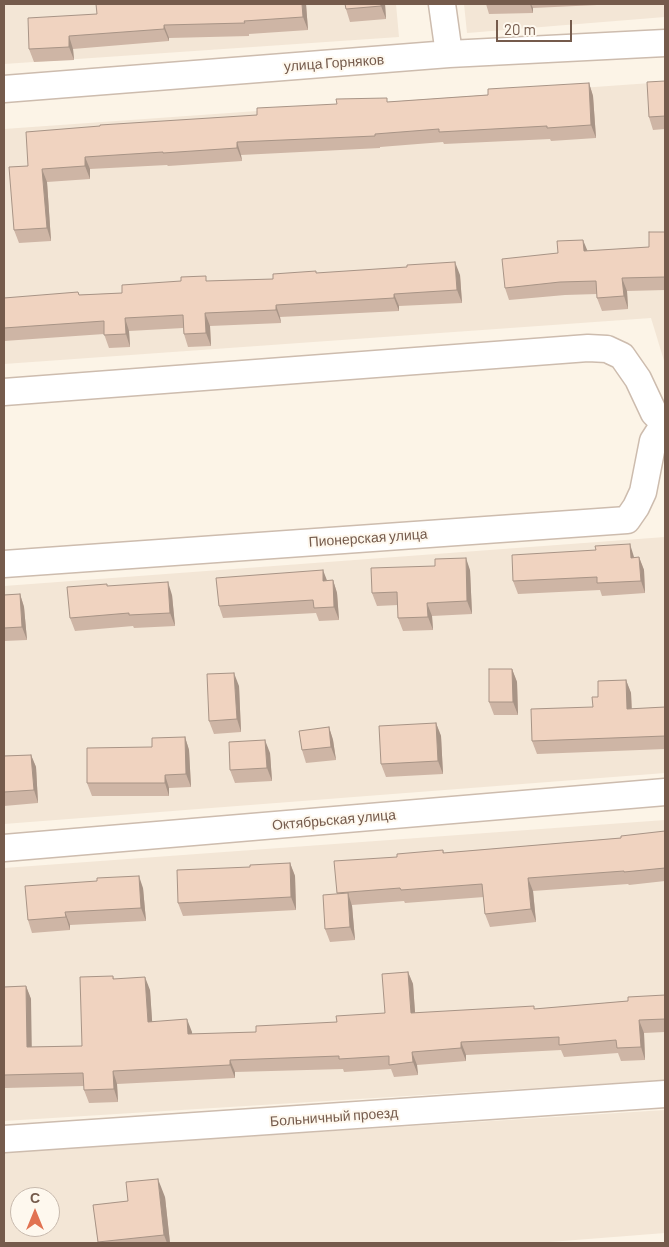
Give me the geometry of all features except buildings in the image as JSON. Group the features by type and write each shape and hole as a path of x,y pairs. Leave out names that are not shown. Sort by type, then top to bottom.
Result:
{"street":[{"path":"442,4 449,54"},
{"name":"улица Горняков","path":"4,89 449,54 665,43"},
{"name":"Пионерская улица","path":"4,392 588,348 608,349 622,356 638,379 654,413 665,424 653,441 643,492 627,520 4,564"},
{"name":"Октябрьская улица","path":"4,848 665,792"},
{"name":"Больничный проезд","path":"4,1139 665,1094"}],"shaded area":[{"path":"4,4 396,4 399,37 4,64"},
{"path":"464,4 665,4 665,17 467,33"},
{"path":"665,82 665,364 651,318 4,364 4,129"},
{"path":"665,537 665,773 4,824 4,586"},
{"path":"665,820 665,1080 4,1121 4,868"},
{"path":"665,1110 665,1233 537,1243 4,1243 4,1152"}]}
